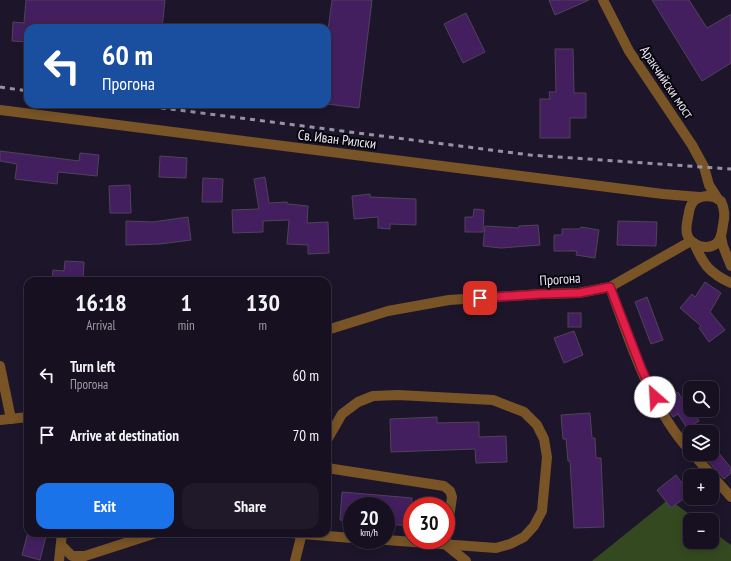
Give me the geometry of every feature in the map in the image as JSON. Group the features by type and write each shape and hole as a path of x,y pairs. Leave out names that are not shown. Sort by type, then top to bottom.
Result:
{"street":[{"name":"Аракчийски мост","path":"603,0 629,51 692,145 704,167 706,190 701,196"},
{"name":"Св. Иван Рилски","path":"0,110 671,195 701,196"},
{"name":"Аракчийски мост","path":"706,179 712,190 724,201"},
{"name":"Св. Иван Рилски","path":"671,195 679,199 689,209"},
{"path":"693,242 703,247 710,246 718,242 728,214 725,211 724,201 711,196 701,196 693,201 689,209 686,228 687,234 693,242 701,260 706,267 718,277 731,283"},
{"path":"721,237 722,246 731,266"},
{"name":"Прогона","path":"331,329 388,311 449,300 579,293 610,287 693,242"},
{"path":"610,287 642,370 658,404 683,443"},
{"path":"0,366 11,419"},
{"path":"331,433 342,414 358,402 373,396 398,395 493,400 524,412 537,425 544,438 547,457 542,510 534,526 524,537 510,544 496,548 455,542"},
{"path":"0,420 24,417"},
{"path":"699,461 731,496"},
{"path":"331,469 444,486 450,491 452,497"},
{"path":"331,536 343,537"},
{"path":"59,561 62,537"},
{"path":"61,546 72,556 85,556 144,537"},
{"path":"294,561 297,537"},
{"path":"454,549 466,561"}],"green space":[{"path":"669,499 688,513 683,513 683,549 719,549 719,536 731,545 731,561 592,561"}],"building":[{"path":"26,0 165,0 162,24 24,24 24,42 12,41 13,22 24,23"},
{"path":"332,0 372,0 359,108 331,104 331,24 329,24"},
{"path":"549,0 589,0 555,15"},
{"path":"652,0 689,0 707,28 731,14 731,63 702,81"},
{"path":"466,13 485,52 463,63 444,24"},
{"path":"555,49 573,49 574,93 586,93 586,118 570,118 570,138 540,138 540,99 550,99 549,92 556,92"},
{"path":"0,151 79,161 80,153 99,155 97,176 58,172 57,184 15,179 17,164 0,161"},
{"path":"160,156 187,158 186,178 159,177"},
{"path":"265,177 269,203 287,202 288,204 308,206 307,223 328,222 329,253 308,254 308,245 287,244 289,220 263,221 263,232 233,233 232,210 259,209 254,179"},
{"path":"203,178 223,179 222,202 202,202"},
{"path":"130,185 131,213 110,213 109,186"},
{"path":"370,194 370,197 416,199 416,225 390,224 390,229 378,228 378,217 354,219 352,196"},
{"path":"474,209 484,210 483,232 465,232 465,217 473,217"},
{"path":"188,217 191,240 160,244 126,245 126,221 153,222"},
{"path":"618,221 657,222 656,246 617,245"},
{"path":"538,225 540,245 501,248 483,246 485,226 519,228 519,226"},
{"path":"581,227 599,230 595,258 576,255 577,251 554,251 554,235 562,235 562,229 580,229"},
{"path":"65,261 84,262 83,277 52,277 53,270 64,271"},
{"path":"705,282 721,293 710,312 725,330 709,342 699,328 701,326 680,308 692,294 695,297"},
{"path":"647,297 663,340 651,344 635,302"},
{"path":"568,313 581,313 581,327 568,327"},
{"path":"574,331 583,355 564,363 554,338"},
{"path":"678,392 683,400 683,417 697,417 699,421 692,425 685,425 678,414 673,417 663,401"},
{"path":"590,413 592,438 595,438 596,458 601,458 604,527 574,528 570,461 568,461 566,439 563,439 561,415"},
{"path":"437,417 437,423 479,422 479,437 506,436 507,462 476,463 475,449 391,452 390,419"},
{"path":"719,453 731,468 731,473 724,479 719,473 719,469 715,469 708,461 719,461"},
{"path":"676,475 683,484 683,499 671,508 657,490"},
{"path":"342,492 403,497 403,525 395,525 395,497 343,497 343,520 340,520"},
{"path":"27,537 46,537 40,560 22,555"}],"railway":[{"path":"0,87 24,90"},
{"path":"162,108 530,155 731,169"}],"route":[{"path":"480,298 579,293 610,287 642,370 655,397"}]}
